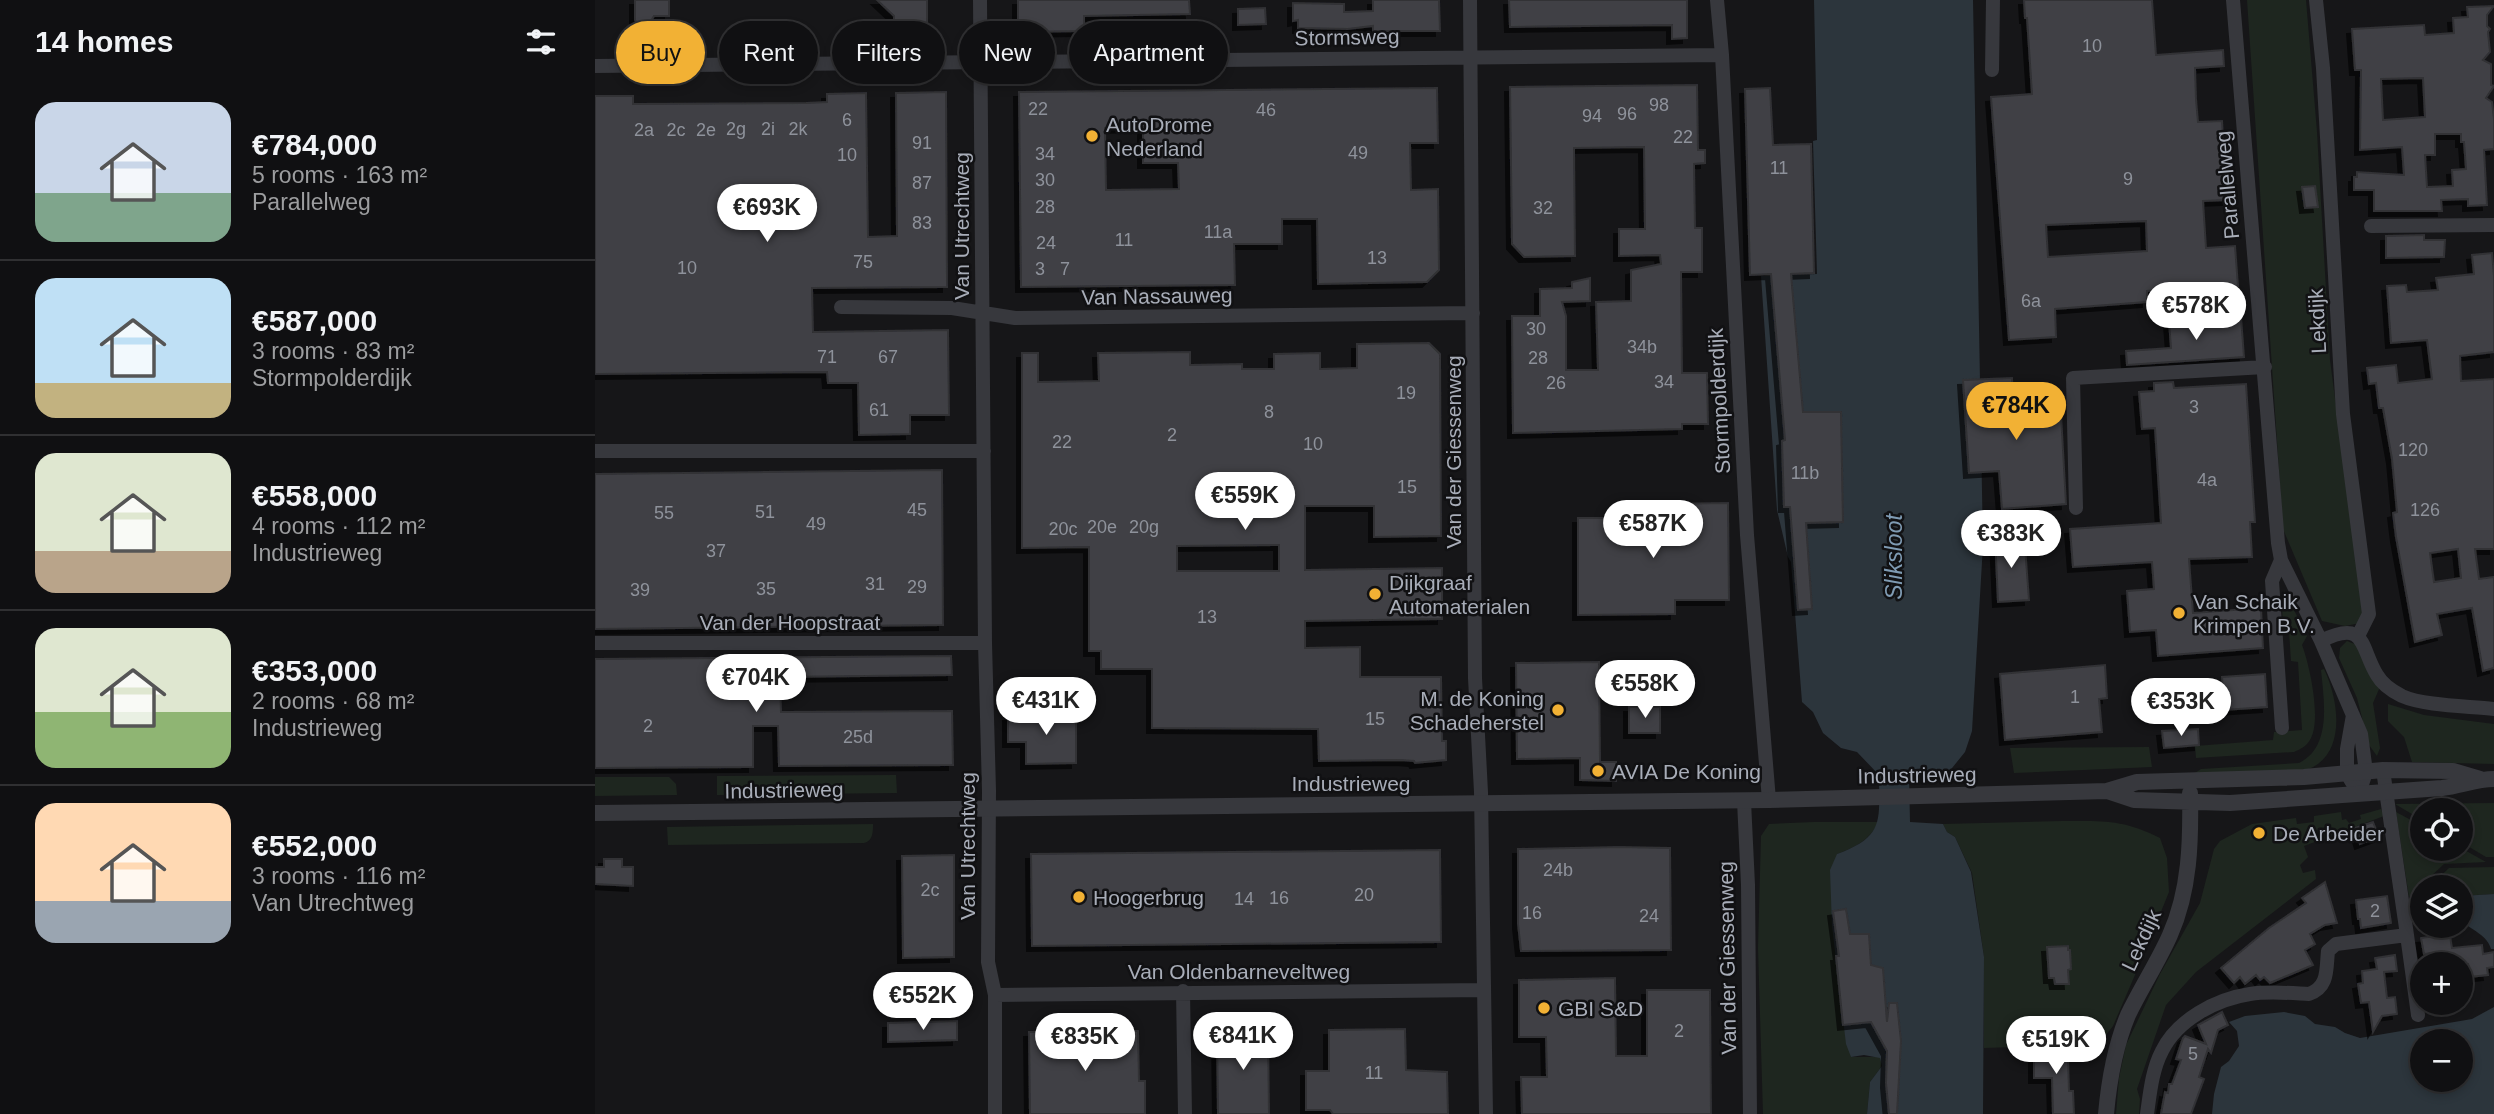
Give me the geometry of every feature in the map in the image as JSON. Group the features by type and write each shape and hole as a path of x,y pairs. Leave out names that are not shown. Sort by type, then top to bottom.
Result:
{"street":[{"name":"Van Utrechtweg","path":"980,0 980,21"},
{"name":"Van der Giessenweg","path":"1470,0 1475,678 1481,804 1486,1114"},
{"name":"Stormpolderdijk","path":"1717,0 1723,55 1747,534 1769,800"},
{"path":"1992,70 1993,0"},
{"name":"Parallelweg","path":"2233,0 2237,75 2281,560 2321,641 2374,771 2359,794"},
{"name":"Lekdijk","path":"2316,0 2328,148 2343,414 2369,614 2358,636"},
{"name":"Stormsweg","path":"1055,60 1723,55"},
{"name":"Stormsweg","path":"595,66 959,61"},
{"name":"Van Utrechtweg","path":"981,84 988,962 995,995 995,1114"},
{"path":"2371,226 2494,225"},
{"name":"Van Nassauweg","path":"841,307 952,308 1015,318 1473,313"},
{"path":"2076,508 2073,378 2265,367"},
{"path":"595,451 984,451"},
{"name":"Parallelweg","path":"2281,560 2272,581 2282,728"},
{"path":"2321,641 2340,635 2358,636 2377,676 2387,687 2413,699 2494,709"},
{"name":"Van der Hoopstraat","path":"595,643 985,643"},
{"path":"2353,715 2347,749 2347,774 2359,794"},
{"path":"2374,771 2384,792 2393,833 2410,956"},
{"name":"Industrieweg","path":"595,813 1769,800 2107,791 2137,782 2374,771 2453,771 2487,779"},
{"name":"Lekdijk","path":"2106,1114 2115,1056 2128,1015 2171,934 2180,905 2190,860 2189,779"},
{"name":"Industrieweg","path":"2107,791 2134,800 2190,804 2286,801 2457,786 2487,779"},
{"name":"Van der Giessenweg","path":"1744,800 1748,885 1750,1114"},
{"path":"2147,1114 2161,1052 2172,1034 2191,1017 2234,997 2252,993 2309,994 2318,991 2325,983 2328,951 2336,944 2407,934"},
{"name":"Van Oldenbarneveltweg","path":"995,995 1484,990"},
{"path":"1184,991 1185,1114"}],"shaded area":[{"path":"2247,0 2306,0 2317,132 2330,360 2363,614 2360,623 2345,626 2322,621 2283,529"},
{"path":"2284,590 2307,636 2302,645 2315,705 2311,738 2304,747 2294,752 2196,758 2195,746 2273,740 2274,732 2302,730 2298,662 2291,661 2289,631 2283,631"},
{"path":"2347,641 2357,645 2380,687 2373,703 2380,748 2377,756 2369,745 2357,698 2339,658 2340,648"},
{"path":"2324,669 2334,697 2336,728 2327,755 2317,765 2303,771 2195,773 2201,769 2299,763 2310,756 2321,735 2324,709 2321,670"},
{"path":"2388,704 2424,715 2494,724 2494,764 2412,762 2404,737 2388,721"},
{"path":"2149,747 2152,767 2014,773 2010,748"},
{"path":"896,775 897,793 717,795 717,776"},
{"path":"595,777 669,777 676,784 677,795 595,796"},
{"path":"2473,803 2494,803 2494,857 2486,857 2473,849"},
{"path":"2395,804 2410,804 2410,813"},
{"path":"2381,809 2384,816 2304,846 2308,857 2300,865 2303,873 2315,870 2316,879 2196,972 2166,1005 2137,1089 2140,1099 2139,1114 2116,1114 2119,1078 2126,1045 2160,974 2200,903 2214,849 2220,841 2252,824 2296,818 2297,824 2314,822 2314,816 2341,812 2342,820 2346,819 2349,823 2361,819 2360,815"},
{"path":"2396,812 2410,820 2410,861 2473,861 2473,855 2486,862 2444,864 2432,875 2410,875 2409,897"},
{"path":"2062,821 2123,824 2160,838 2167,858 2169,892 2158,919 2150,924 2139,945 2141,961 2113,1026 2106,1035 2094,1036 2091,1030 2034,1030 2031,1035 2017,1035 2016,1047 1984,1048 1984,957 1972,873 1955,837 1947,832 1943,824"},
{"path":"1879,822 1861,842 1837,854 1851,1057 1880,1057 1882,1066 1870,1082 1867,1114 1763,1114 1758,948 1761,836 1769,824"},
{"path":"873,824 871,838 864,843 668,845 667,827"},
{"path":"2494,867 2494,894 2473,895 2473,875 2442,875 2449,868"}],"water":[{"name":"Sliksloot","path":"1814,0 1973,0 1983,545 1972,731 1965,752 1948,773 1909,775 1910,822 1943,824 1947,832 1955,837 1971,872 1984,957 1983,1114 1867,1114 1870,1082 1882,1066 1880,1058 1864,1055 1851,1057 1846,1044 1832,926 1830,870 1837,854 1864,841 1876,825 1879,775 1857,752 1841,748 1823,733 1813,712 1802,702 1791,562 1777,510 1761,276 1817,274 1813,141 1817,140"},
{"path":"2494,894 2494,949 2473,930 2473,895"},
{"path":"2494,1007 2494,1114 2212,1114 2221,1067 2229,1061 2239,1046 2237,1031 2229,1022 2245,1016 2284,1012 2305,1016 2315,1024 2335,1027 2360,1038 2410,1030 2410,1092 2473,1092 2473,1029 2413,1029 2472,1019"}],"building":[{"path":"635,0 669,0 669,16 654,16 651,21 635,20"},
{"path":"877,0 927,0 927,21 894,21 894,16"},
{"path":"1018,0 1189,0 1190,14 1084,16 1084,21 1069,21 1069,31 1055,31 1055,21 1018,21"},
{"path":"1373,0 1439,0 1440,31 1373,31 1373,26 1348,29 1298,28 1298,20 1293,21 1293,3 1344,4 1344,12 1373,11"},
{"path":"1509,0 1687,0 1687,38 1672,39 1672,25 1510,27"},
{"path":"2024,0 2152,0 2156,55 2223,50 2224,66 2195,68 2196,99 2198,122 2222,121 2227,200 2203,201 2206,248 2235,246 2238,286 2147,291 2147,302 2055,309 2056,337 2009,340 1991,97 2032,94","holes":["2146,221 2147,251 2048,257 2046,225"]},
{"path":"2494,6 2487,15 2490,52 2483,60 2491,64 2491,85 2494,86 2486,98 2492,102 2494,119 2494,149 2484,150 2487,205 2468,206 2468,199 2441,200 2442,211 2374,211 2374,190 2354,190 2354,177 2357,177 2357,172 2404,175 2402,147 2360,150 2361,70 2355,70 2352,29 2424,25 2425,35 2454,33 2453,18 2468,17 2467,7","holes":["2423,78 2425,117 2383,120 2381,79","2435,134 2461,134 2461,142 2464,142 2466,169 2452,170 2453,186 2427,187 2425,155 2435,155"]},
{"path":"1265,8 1266,24 1238,25 1238,9"},
{"path":"1697,85 1698,150 1705,150 1705,163 1694,164 1695,228 1702,228 1702,272 1681,272 1682,373 1707,373 1708,424 1682,424 1682,429 1513,433 1512,316 1540,316 1540,289 1572,288 1572,282 1590,278 1590,301 1562,302 1566,316 1566,370 1598,370 1596,302 1631,301 1631,270 1661,264 1660,255 1619,256 1619,229 1645,229 1644,147 1574,148 1575,256 1524,257 1512,244 1510,87"},
{"path":"1437,88 1438,143 1410,143 1411,190 1438,189 1439,270 1427,282 1318,284 1317,219 1282,219 1282,244 1234,244 1235,285 1021,287 1019,92","holes":["1143,127 1143,163 1178,163 1179,189 1106,190 1105,128"]},
{"path":"1770,88 1773,145 1811,144 1814,273 1791,274 1803,412 1841,412 1843,522 1806,523 1812,609 1798,610 1790,507 1784,507 1782,441 1785,440 1771,274 1750,275 1745,89"},
{"path":"946,92 947,287 812,288 813,332 948,330 949,415 910,415 910,434 859,435 858,383 828,383 827,372 595,374 595,96 633,96 633,104 806,103 827,102 827,94 866,93 868,237 897,236 896,93"},
{"path":"2315,186 2318,207 2305,208 2302,187"},
{"path":"2424,235 2424,240 2445,240 2444,257 2386,258 2386,236"},
{"path":"2492,253 2494,276 2494,352 2460,356 2461,381 2494,379 2494,549 2475,549 2479,579 2494,577 2494,668 2483,671 2472,608 2437,614 2442,635 2415,642 2396,537 2393,513 2397,512 2392,459 2383,408 2379,408 2376,383 2369,384 2367,368 2396,365 2398,383 2432,379 2427,340 2391,343 2387,286 2406,285 2407,292 2438,290 2436,278 2474,274 2472,255","holes":["2458,549 2461,578 2434,582 2430,553"]},
{"path":"2241,317 2244,357 2127,365 2126,351 2171,348 2169,321"},
{"path":"1429,343 1440,354 1441,536 1374,537 1374,506 1305,506 1305,570 1442,568 1442,619 1305,621 1305,648 1360,647 1360,677 1441,677 1442,741 1446,741 1446,760 1415,763 1400,760 1319,761 1318,729 1152,728 1152,669 1101,669 1101,651 1089,651 1089,547 1022,548 1022,353 1038,353 1038,382 1099,381 1098,353 1190,352 1190,365 1242,364 1242,369 1274,369 1274,354 1320,353 1320,369 1357,368 1357,344","holes":["1279,545 1279,571 1177,571 1177,546"]},
{"path":"2012,378 2013,399 2060,396 2066,504 2002,509 1999,471 1969,473 1963,380"},
{"path":"2173,382 2174,388 2246,384 2255,522 2250,522 2252,557 2189,559 2193,613 2261,608 2263,648 2158,656 2156,630 2130,632 2127,591 2154,589 2152,562 2073,567 2070,529 2161,523 2155,428 2142,429 2139,392 2154,391 2154,383"},
{"path":"942,470 943,625 595,629 595,474"},
{"path":"1728,503 1729,600 1675,600 1675,614 1578,615 1578,518 1659,518 1659,504"},
{"path":"2012,534 2013,547 2025,546 2029,600 1998,602 1995,535"},
{"path":"951,656 952,675 780,677 781,712 952,711 953,765 779,766 778,726 753,726 753,767 595,768 595,659"},
{"path":"1599,662 1600,762 1616,762 1616,781 1580,780 1580,758 1517,759 1516,663"},
{"path":"2105,665 2107,698 2099,699 2102,732 2005,740 2000,674"},
{"path":"2265,674 2267,707 2224,710 2222,677"},
{"path":"1629,707 1660,707 1660,733 1629,733"},
{"path":"1025,713 1076,713 1076,763 1026,764 1026,742 1008,742 1008,716 1025,716"},
{"path":"2198,729 2199,745 2164,748 2162,731"},
{"path":"2373,822 2379,837 2360,844 2355,828"},
{"path":"1670,848 1671,950 1521,951 1518,924 1518,849"},
{"path":"1440,850 1441,942 1032,946 1031,854"},
{"path":"954,855 954,957 903,958 902,856"},
{"path":"604,859 622,859 622,867 633,867 633,886 595,884 595,867 604,867"},
{"path":"2325,882 2337,923 2325,925 2310,934 2315,944 2305,950 2313,965 2270,983 2264,977 2260,980 2256,975 2245,984 2240,977 2234,983 2221,968 2269,928 2306,903 2302,898"},
{"path":"2387,896 2391,923 2361,928 2356,900"},
{"path":"1846,909 1850,934 1869,934 1871,965 1883,968 1887,1022 1889,1003 1897,1003 1901,1041 1897,1114 1889,1114 1887,1051 1871,1022 1843,1025 1833,911"},
{"path":"2421,938 2450,938 2452,948 2482,945 2483,954 2494,952 2494,967 2487,968 2488,975 2473,977 2473,952 2424,952"},
{"path":"2068,946 2071,969 2068,970 2069,984 2055,984 2054,978 2049,978 2047,947"},
{"path":"2395,955 2397,971 2384,972 2387,998 2395,997 2397,1014 2382,1016 2373,1032 2369,1002 2361,1003 2358,984 2363,983 2362,971 2377,969 2375,958"},
{"path":"1615,978 1616,1056 1647,1056 1647,990 1710,990 1711,1114 1522,1114 1521,1077 1547,1077 1546,1037 1519,1037 1519,980"},
{"path":"2222,1012 2228,1025 2218,1030 2211,1053 2208,1049 2199,1077 2204,1079 2191,1114 2161,1114 2165,1092 2168,1093 2169,1084 2172,1084 2181,1060 2176,1059 2183,1038 2185,1036 2206,1044 2198,1025"},
{"path":"957,1021 957,1040 888,1042 888,1023"},
{"path":"1405,1029 1406,1070 1447,1072 1448,1114 1333,1114 1330,1110 1306,1110 1306,1071 1329,1071 1329,1030"},
{"path":"1268,1030 1269,1114 1218,1114 1217,1032"},
{"path":"1138,1031 1139,1081 1145,1081 1145,1114 1030,1114 1029,1032"},
{"path":"2060,1041 2061,1058 2068,1058 2069,1091 2073,1091 2074,1114 2053,1114 2052,1078 2034,1078 2034,1058 2041,1058 2041,1042"}],"place":[{"name":"AutoDrome Nederland","path":"1092,136"},
{"name":"Dijkgraaf Automaterialen","path":"1375,594"},
{"name":"Van Schaik Krimpen B.V.","path":"2179,613"},
{"name":"M. de Koning Schadeherstel","path":"1558,710"},
{"name":"AVIA De Koning","path":"1598,771"},
{"name":"De Arbeider","path":"2259,833"},
{"name":"Hoogerbrug","path":"1079,897"},
{"name":"GBI S&D","path":"1544,1008"}]}
